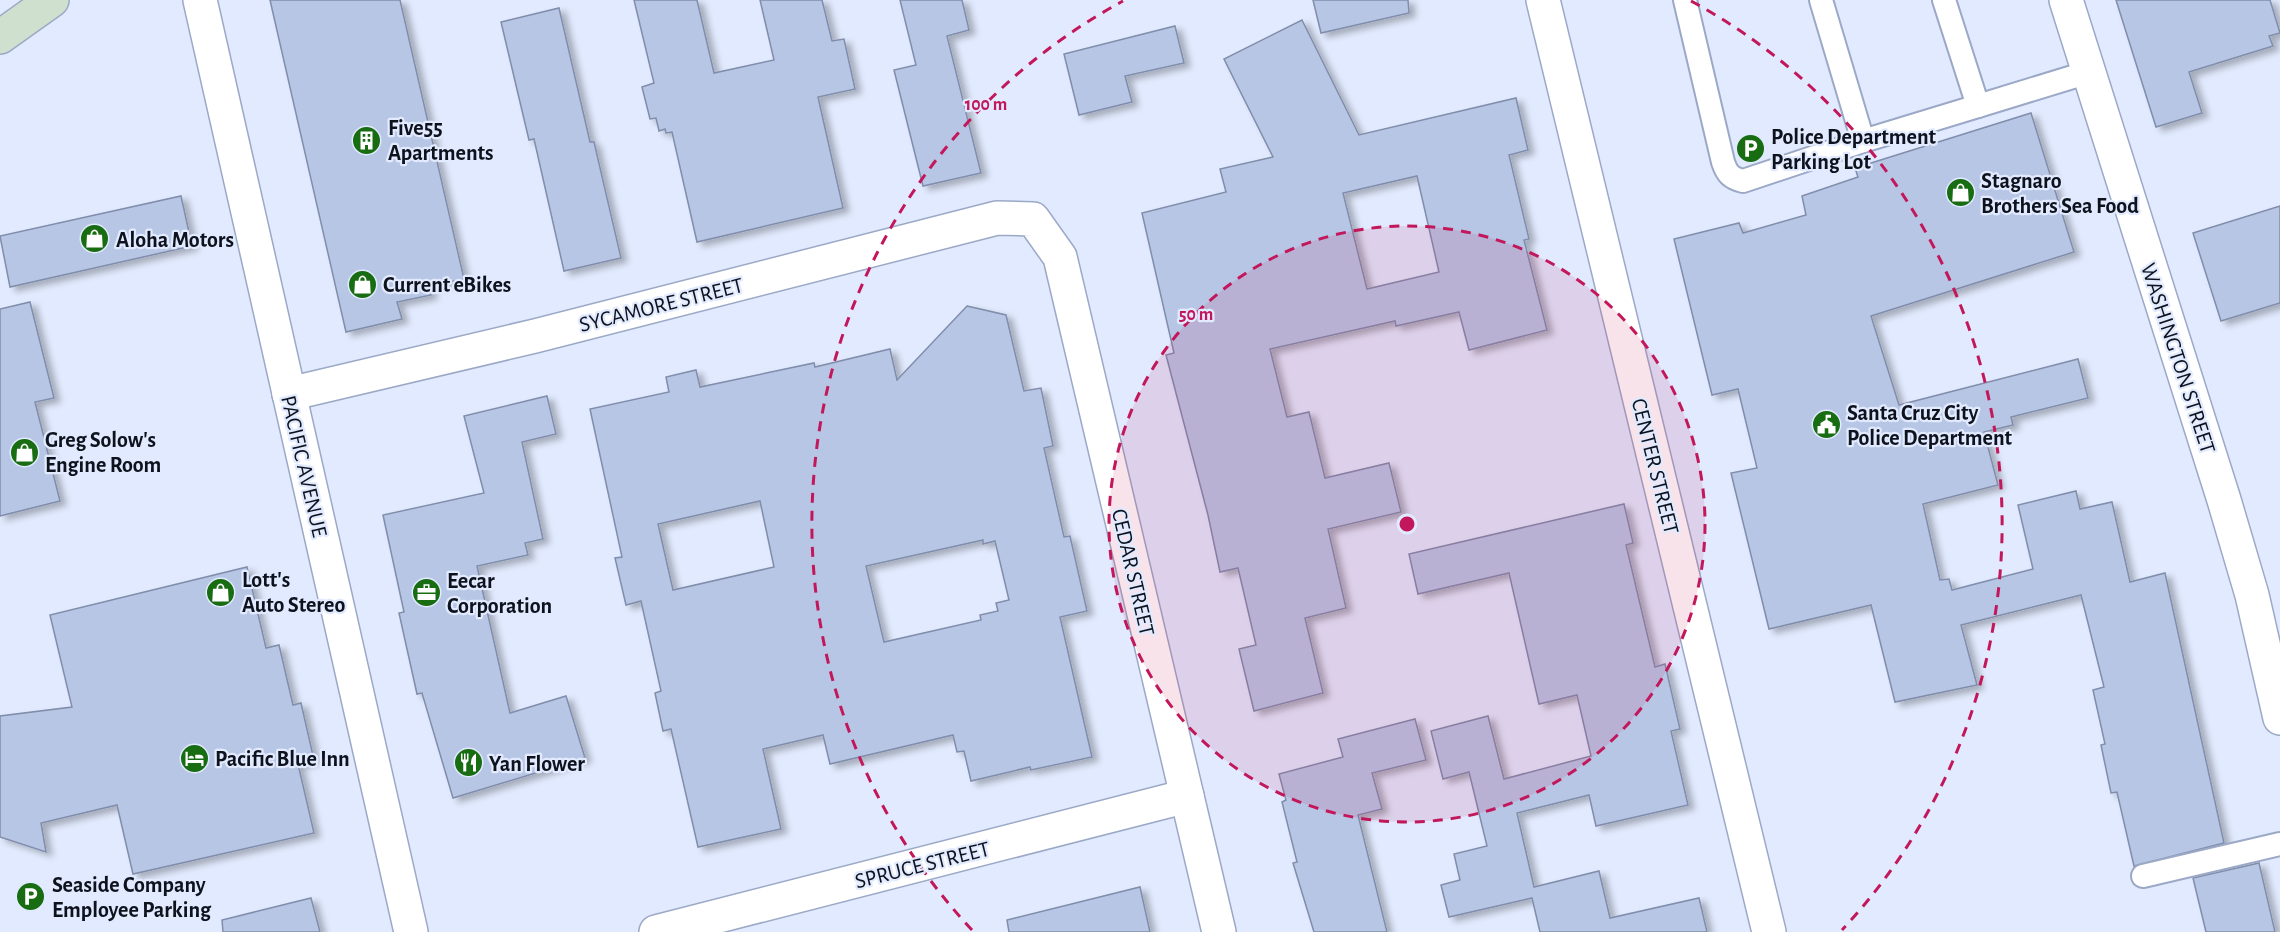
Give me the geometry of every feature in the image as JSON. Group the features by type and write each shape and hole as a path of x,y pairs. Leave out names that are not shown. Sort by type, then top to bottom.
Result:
{"main road":[{"path":"1,35 24,0"},
{"path":"1,35 52,0"}],"street":[{"name":"PACIFIC AVENUE","path":"200,0 411,932"},
{"name":"CENTER STREET","path":"1544,0 1768,932"},
{"name":"WASHINGTON STREET","path":"2066,0 2243,564 2280,718"},
{"name":"SYCAMORE STREET","path":"289,394 535,336 997,218 1034,219"},
{"name":"CEDAR STREET","path":"1034,219 1060,257 1220,932"},
{"name":"SPRUCE STREET","path":"657,932 1187,796"}],"lane":[{"path":"1685,0 1726,173 1733,179 1743,181 1863,141 2089,72"},
{"path":"1821,0 1863,141"},
{"path":"1944,0 1978,106"},
{"path":"2143,876 2280,844"}],"building":[{"name":"Five55 Apartments","path":"270,0 400,0 464,279 429,286 431,295 397,302 402,319 346,332"},
{"path":"634,0 697,0 714,73 774,60 760,0 822,0 832,41 844,39 855,89 818,97 843,208 697,242 672,132 666,133 665,129 659,131 656,118 650,119 642,87 654,83"},
{"path":"900,0 962,0 969,30 947,36 981,173 923,186 894,70 916,65"},
{"path":"1313,0 1408,0 1409,13 1321,33"},
{"path":"2116,0 2270,0 2280,33 2269,36 2273,46 2189,72 2202,113 2156,127"},
{"path":"559,8 590,142 594,142 621,258 564,271 534,139 529,140 501,22"},
{"path":"1302,20 1359,135 1516,98 1528,150 1509,155 1529,239 1524,240 1547,330 1469,350 1459,312 1396,326 1395,321 1270,349 1287,417 1309,412 1325,478 1389,463 1401,512 1328,529 1346,608 1305,618 1323,693 1254,711 1239,649 1256,645 1238,568 1220,572 1208,515 1166,355 1174,353 1142,213 1226,192 1220,169 1273,157 1224,59","holes":["1417,176 1439,272 1367,289 1343,193"]},
{"path":"1175,26 1184,63 1125,76 1132,102 1079,115 1064,54"},
{"path":"2031,113 2074,252 1871,316 1899,405 2078,359 2088,398 2011,417 2013,425 1984,432 1998,485 1923,504 1940,580 1949,579 1952,590 2033,569 2018,505 2076,491 2080,509 2112,502 2130,582 2165,573 2224,843 2134,866 2117,792 2111,793 2101,745 2105,744 2093,690 2104,687 2081,595 1961,625 1977,685 1895,702 1871,605 1769,629 1731,473 1757,468 1738,389 1712,395 1674,239 1739,223 1743,233 1806,215 1802,196 1858,177 1855,168"},
{"name":"Aloha Motors","path":"181,196 192,246 10,287 0,236"},
{"path":"2280,206 2280,303 2221,321 2193,233"},
{"name":"Greg Solow's Engine Room","path":"30,302 54,398 35,402 60,501 0,516 0,309"},
{"path":"967,306 1006,315 1024,391 1041,388 1053,446 1044,448 1064,537 1070,536 1087,611 1060,617 1092,757 1031,770 1030,767 971,781 964,751 957,752 953,735 830,764 823,735 763,749 781,829 698,847 671,729 663,731 655,693 661,691 641,601 626,605 615,558 622,557 590,409 669,392 666,377 696,370 700,387 814,363 815,367 890,349 897,380","holes":["760,501 774,567 673,590 658,524","983,540 983,544 995,541 1009,600 996,603 998,611 980,615 981,620 884,642 866,566"]},
{"path":"547,396 556,434 522,442 543,539 525,543 528,555 477,566 510,713 566,696 585,758 453,798 422,693 417,694 399,613 404,612 383,515 484,493 464,416"},
{"path":"1624,504 1633,543 1626,545 1655,667 1665,664 1680,729 1671,731 1688,805 1596,826 1589,795 1517,813 1534,887 1599,871 1610,918 1699,898 1707,932 1540,932 1532,898 1449,917 1441,885 1460,880 1454,854 1487,846 1469,772 1443,779 1431,731 1488,716 1504,779 1591,756 1577,695 1539,704 1509,573 1418,594 1409,554"},
{"path":"247,567 266,648 279,645 293,705 301,703 314,760 298,764 314,833 133,874 117,805 41,823 46,852 0,837 0,716 72,707 50,615"},
{"path":"1415,719 1426,760 1372,773 1382,809 1358,815 1387,932 1314,932 1293,863 1297,862 1282,802 1286,800 1279,774 1343,757 1338,739"},
{"path":"2259,863 2275,932 2206,932 2193,878"},
{"path":"1140,887 1150,932 1009,932 1007,920"},
{"path":"311,898 320,932 223,932 222,920"}],"place":[{"name":"Five55 Apartments","path":"367,140"},
{"name":"Police Department Parking Lot","path":"1750,149"},
{"name":"Stagnaro Brothers Sea Food","path":"1960,193"},
{"name":"Aloha Motors","path":"95,239"},
{"name":"Current eBikes","path":"362,284"},
{"name":"Santa Cruz City Police Department","path":"1826,425"},
{"name":"Greg Solow's Engine Room","path":"24,452"},
{"name":"Lott's Auto Stereo","path":"221,592"},
{"name":"Eecar Corporation","path":"426,593"},
{"name":"Pacific Blue Inn","path":"194,758"},
{"name":"Yan Flower","path":"468,763"},
{"name":"Seaside Company Employee Parking","path":"31,897"}]}
